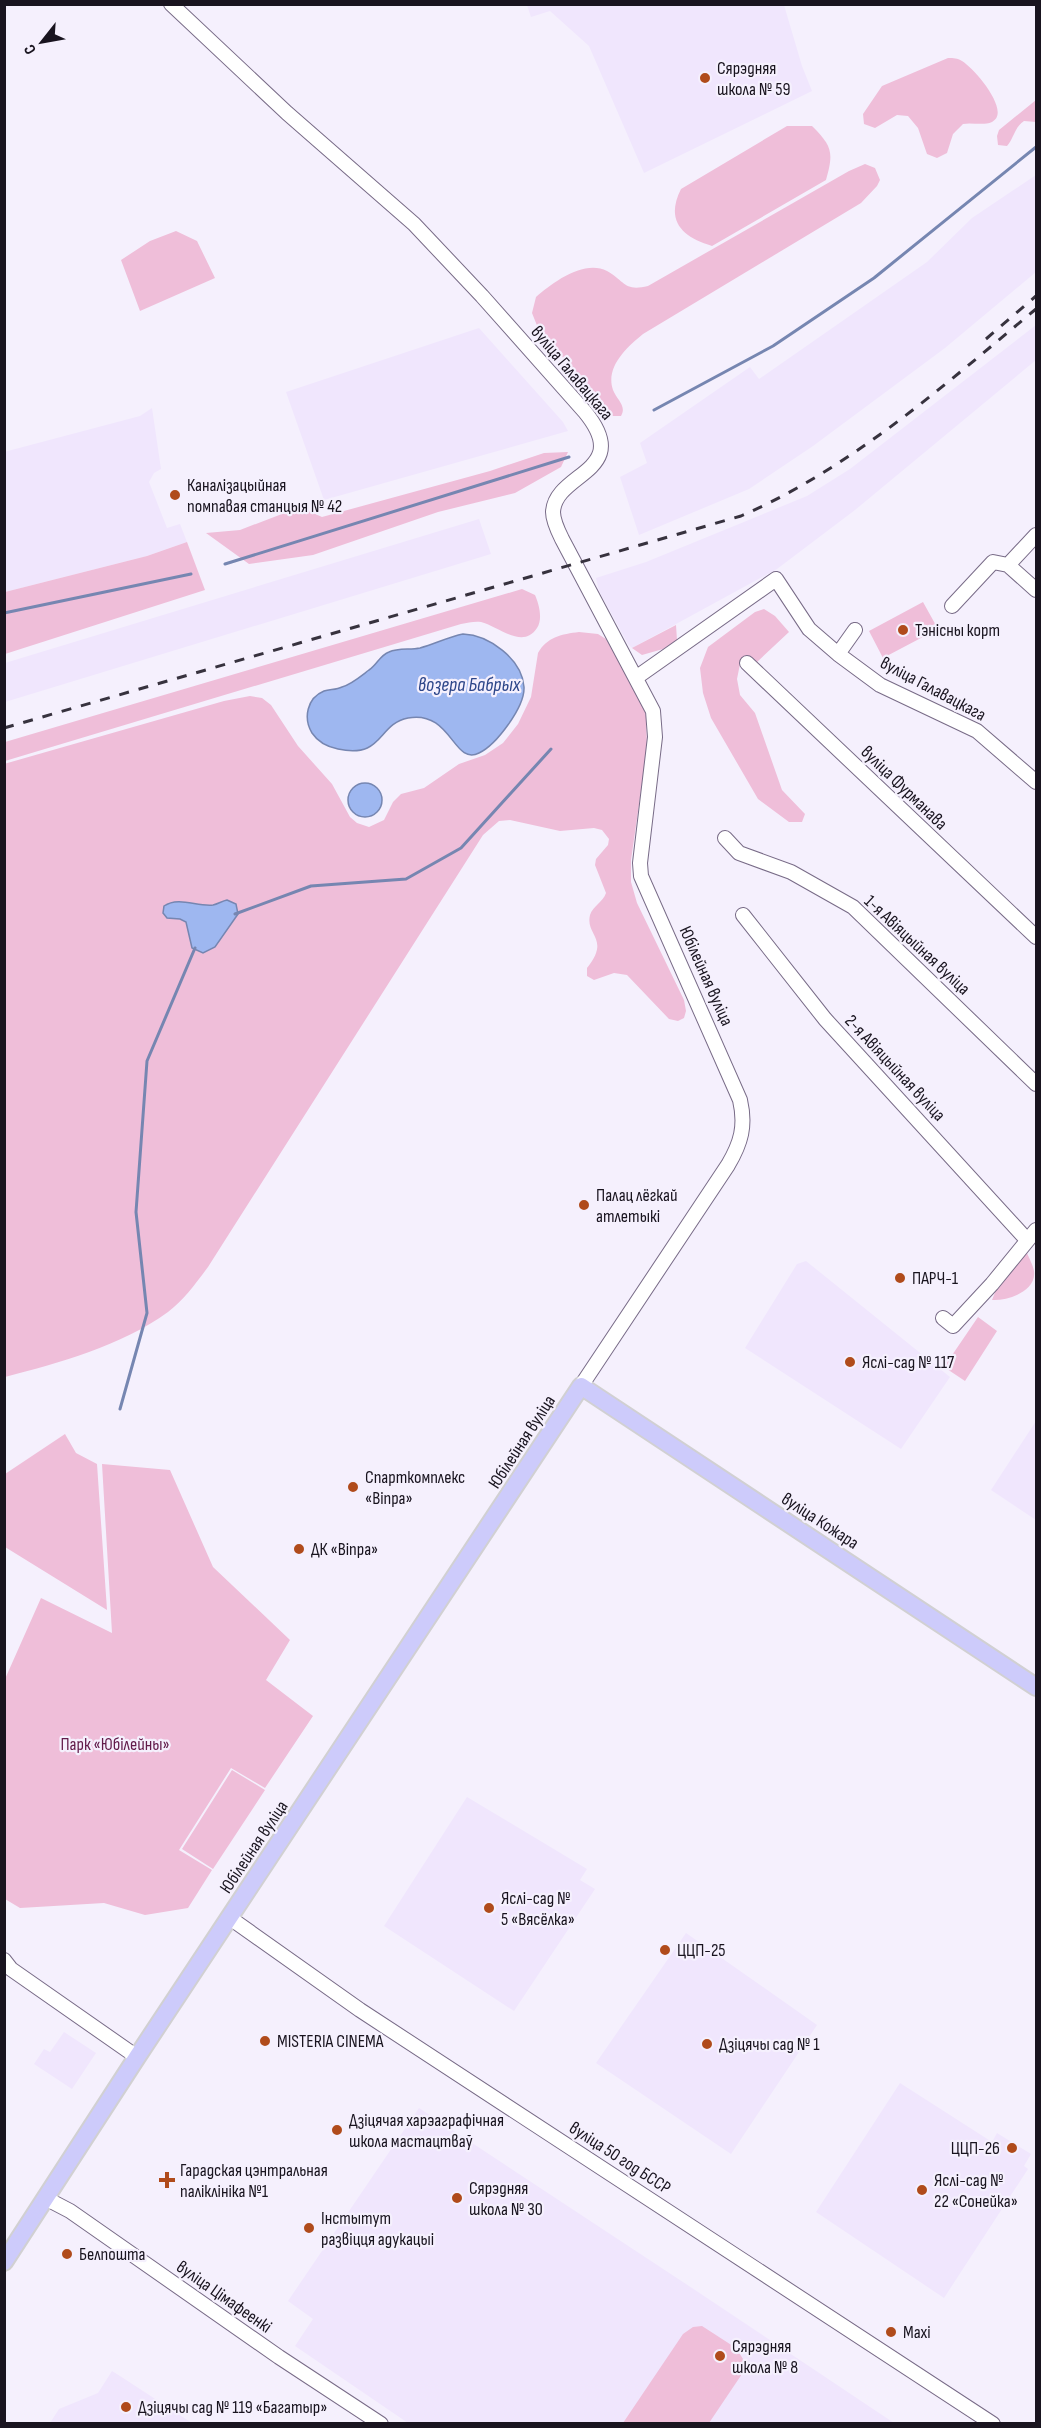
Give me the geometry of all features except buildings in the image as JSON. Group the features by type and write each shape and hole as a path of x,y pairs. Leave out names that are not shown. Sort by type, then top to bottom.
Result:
{"main road":[{"name":"вуліца Кожара","path":"582,1386 1036,1687"},
{"name":"Юбілейная вуліца","path":"4,2262 137,2057 582,1386"}],"street":[{"name":"вуліца Галавацкага","path":"171,4 287,113 414,224 482,296 595,425 601,439 599,455 588,470 557,500 554,516 562,539 637,677 776,579 809,629 838,654 880,685 976,731 1036,782"},
{"path":"1008,565 1036,535"},
{"path":"952,606 993,562 1008,565 1036,590"},
{"path":"838,654 855,630"},
{"name":"вуліца Фурманава","path":"747,663 1036,938"},
{"name":"Юбілейная вуліца","path":"582,1386 728,1165 737,1149 744,1117 740,1100 641,876 640,863 655,727 654,711 637,677"},
{"name":"1-я Авіяцыйная вуліца","path":"725,838 739,853 791,872 853,907 1036,1084"},
{"name":"2-я Авіяцыйная вуліца","path":"742,915 825,1019 1032,1235"},
{"path":"943,1318 953,1326 992,1284 1032,1235"},
{"name":"вуліца 50 год БССР","path":"230,1918 370,2017 993,2424"},
{"path":"4,1959 11,1969 137,2057"},
{"name":"вуліца Цімафеенкі","path":"47,2199 70,2211 279,2357 381,2424"}],"shaded area":[{"name":"Сярэдняя школа № 59","path":"527,5 784,5 812,91 644,173 589,46 550,11 531,17"},
{"path":"1036,175 1036,272 945,348 813,446 749,489 639,535 620,477 647,463 640,443 750,367 759,379 927,262 972,218"},
{"path":"1036,325 1036,360 855,510 777,569 632,648 628,644 599,591 596,578 646,562 807,496 850,469"},
{"path":"479,328 563,422 568,431 324,500 286,392"},
{"path":"152,408 161,469 154,473 149,482 167,528 180,524 187,542 147,556 5,592 4,452 140,416"},
{"path":"479,519 491,554 5,702 5,663"},
{"name":"Яслі-сад № 117","path":"806,1261 950,1377 901,1449 745,1348 797,1264"},
{"path":"1036,1421 1036,1520 991,1490"},
{"name":"Яслі-сад № 5 «Вясёлка»","path":"467,1797 587,1869 580,1880 595,1889 514,2011 384,1926"},
{"name":"Дзіцячы сад № 1","path":"686,1933 817,2025 731,2154 596,2063"},
{"path":"64,2032 96,2053 72,2089 34,2064 44,2049 50,2052"},
{"name":"Яслі-сад № 22 «Сонейка»","path":"900,2083 992,2142 997,2133 1031,2154 1024,2166 1028,2169 944,2298 816,2212"},
{"name":"Сярэдняя школа № 30","path":"419,2108 894,2423 408,2423 295,2346 313,2319 288,2301"},
{"path":"112,2371 192,2423 50,2423 59,2409 98,2393"}],"green space":[{"path":"948,58 959,59 968,65 989,90 997,109 997,117 992,122 963,124 953,134 947,153 937,158 927,154 918,128 908,116 897,115 875,128 864,124 863,114 882,86"},
{"path":"1036,100 1036,122 1024,121 1007,146 998,145 999,130"},
{"path":"787,126 812,126 824,139 830,150 826,180 712,246 692,238 679,226 675,210 681,189"},
{"path":"865,164 875,168 880,180 861,203 643,334 630,345 619,358 612,373 613,390 623,409 621,416 613,416 607,410 538,328 532,313 536,297 559,279 579,270 598,268 607,271 629,287 648,286"},
{"path":"176,231 197,241 215,278 140,311 121,260 150,241"},
{"path":"568,452 561,467 515,493 438,512 313,555 249,564 206,533 240,530 300,507 322,517 490,471 544,453"},
{"path":"187,542 205,590 5,654 5,592 147,556"},
{"path":"522,589 535,595 540,616 537,628 525,637 510,635 481,622 461,624 5,761 5,742"},
{"name":"Тэнісны корт","path":"923,602 938,629 883,658 869,631"},
{"path":"764,609 775,616 789,632 756,663 749,657 740,664 737,679 740,695 755,713 782,790 805,814 802,822 789,822 758,799 711,718 703,693 700,668 708,647 755,612"},
{"path":"676,625 677,640 663,649 642,655 632,648"},
{"path":"579,632 598,634 606,639 642,702 646,716 647,749 631,860 631,882 637,903 684,1000 686,1011 684,1018 678,1021 669,1019 627,975 614,973 594,980 587,976 587,968 597,950 596,938 589,922 590,915 606,893 595,865 596,859 608,845 609,839 602,830 594,828 560,831 510,820 499,821 483,835 208,1267 185,1297 150,1324 110,1344 47,1366 5,1377 4,764 224,701 250,696 262,698 271,705 298,746 332,784 350,817 357,823 369,827 384,820 393,802 401,794 424,788 459,764 485,755 503,743 518,724 531,697 538,653 546,643 556,637"},
{"path":"1027,1253 1034,1271 1031,1284 1013,1297 992,1300 998,1285"},
{"path":"978,1317 997,1331 965,1381 944,1367"},
{"path":"65,1434 76,1453 97,1464 107,1610 5,1547 5,1474"},
{"name":"Парк «Юбілейны»","path":"102,1464 170,1470 213,1567 290,1640 266,1680 313,1716 265,1788 231,1768 179,1850 212,1870 188,1908 145,1915 104,1903 20,1908 5,1899 5,1679 41,1598 112,1633"},
{"path":"232,1770 265,1790 213,1869 182,1849"},
{"path":"702,2326 736,2348 743,2359 744,2371 709,2423 623,2423 683,2334 693,2327"}],"water":[{"name":"возера Бабрых","path":"463,634 483,639 503,650 517,667 524,687 515,715 486,749 470,755 463,752 443,729 423,718 398,721 372,745 353,751 327,745 312,733 307,715 310,703 318,694 353,682 389,652 420,648"},
{"path":"365,783 377,788 382,800 377,812 365,817 353,812 348,800 353,788"},
{"path":"227,900 236,904 238,914 215,947 203,953 192,948 186,922 167,918 163,913 164,906 170,903 213,905"}],"waterway":[{"path":"654,410 773,346 874,278 1036,147"},
{"path":"225,564 569,457"},
{"path":"4,613 191,574"},
{"path":"235,914 311,886 406,879 461,848 551,749"},
{"path":"120,1409 147,1313 136,1212 147,1061 195,948"}],"railway":[{"path":"986,339 1036,296"},
{"path":"4,728 741,516 821,474 859,449 896,423 1036,309"}],"place":[{"name":"Сярэдняя школа № 59","path":"705,78"},
{"name":"Каналізацыйная помпавая станцыя № 42","path":"175,495"},
{"name":"Тэнісны корт","path":"903,630"},
{"name":"Палац лёгкай атлетыкі","path":"584,1205"},
{"name":"ПАРЧ-1","path":"900,1278"},
{"name":"Яслі-сад № 117","path":"850,1362"},
{"name":"Спарткомплекс «Віпра»","path":"353,1487"},
{"name":"ДК «Віпра»","path":"299,1549"},
{"name":"Яслі-сад № 5 «Вясёлка»","path":"489,1908"},
{"name":"ЦЦП-25","path":"665,1950"},
{"name":"MISTERIA CINEMA","path":"265,2041"},
{"name":"Дзіцячы сад № 1","path":"707,2044"},
{"name":"Дзіцячая харэаграфічная школа мастацтваў","path":"337,2130"},
{"name":"ЦЦП-26","path":"1012,2148"},
{"name":"Гарадская цэнтральная паліклініка №1","path":"167,2180"},
{"name":"Яслі-сад № 22 «Сонейка»","path":"922,2190"},
{"name":"Сярэдняя школа № 30","path":"457,2198"},
{"name":"Інстытут развіцця адукацыі","path":"309,2228"},
{"name":"Белпошта","path":"67,2254"},
{"name":"Maxi","path":"891,2332"},
{"name":"Сярэдняя школа № 8","path":"720,2356"},
{"name":"Дзіцячы сад № 119 «Багатыр»","path":"126,2407"}]}
